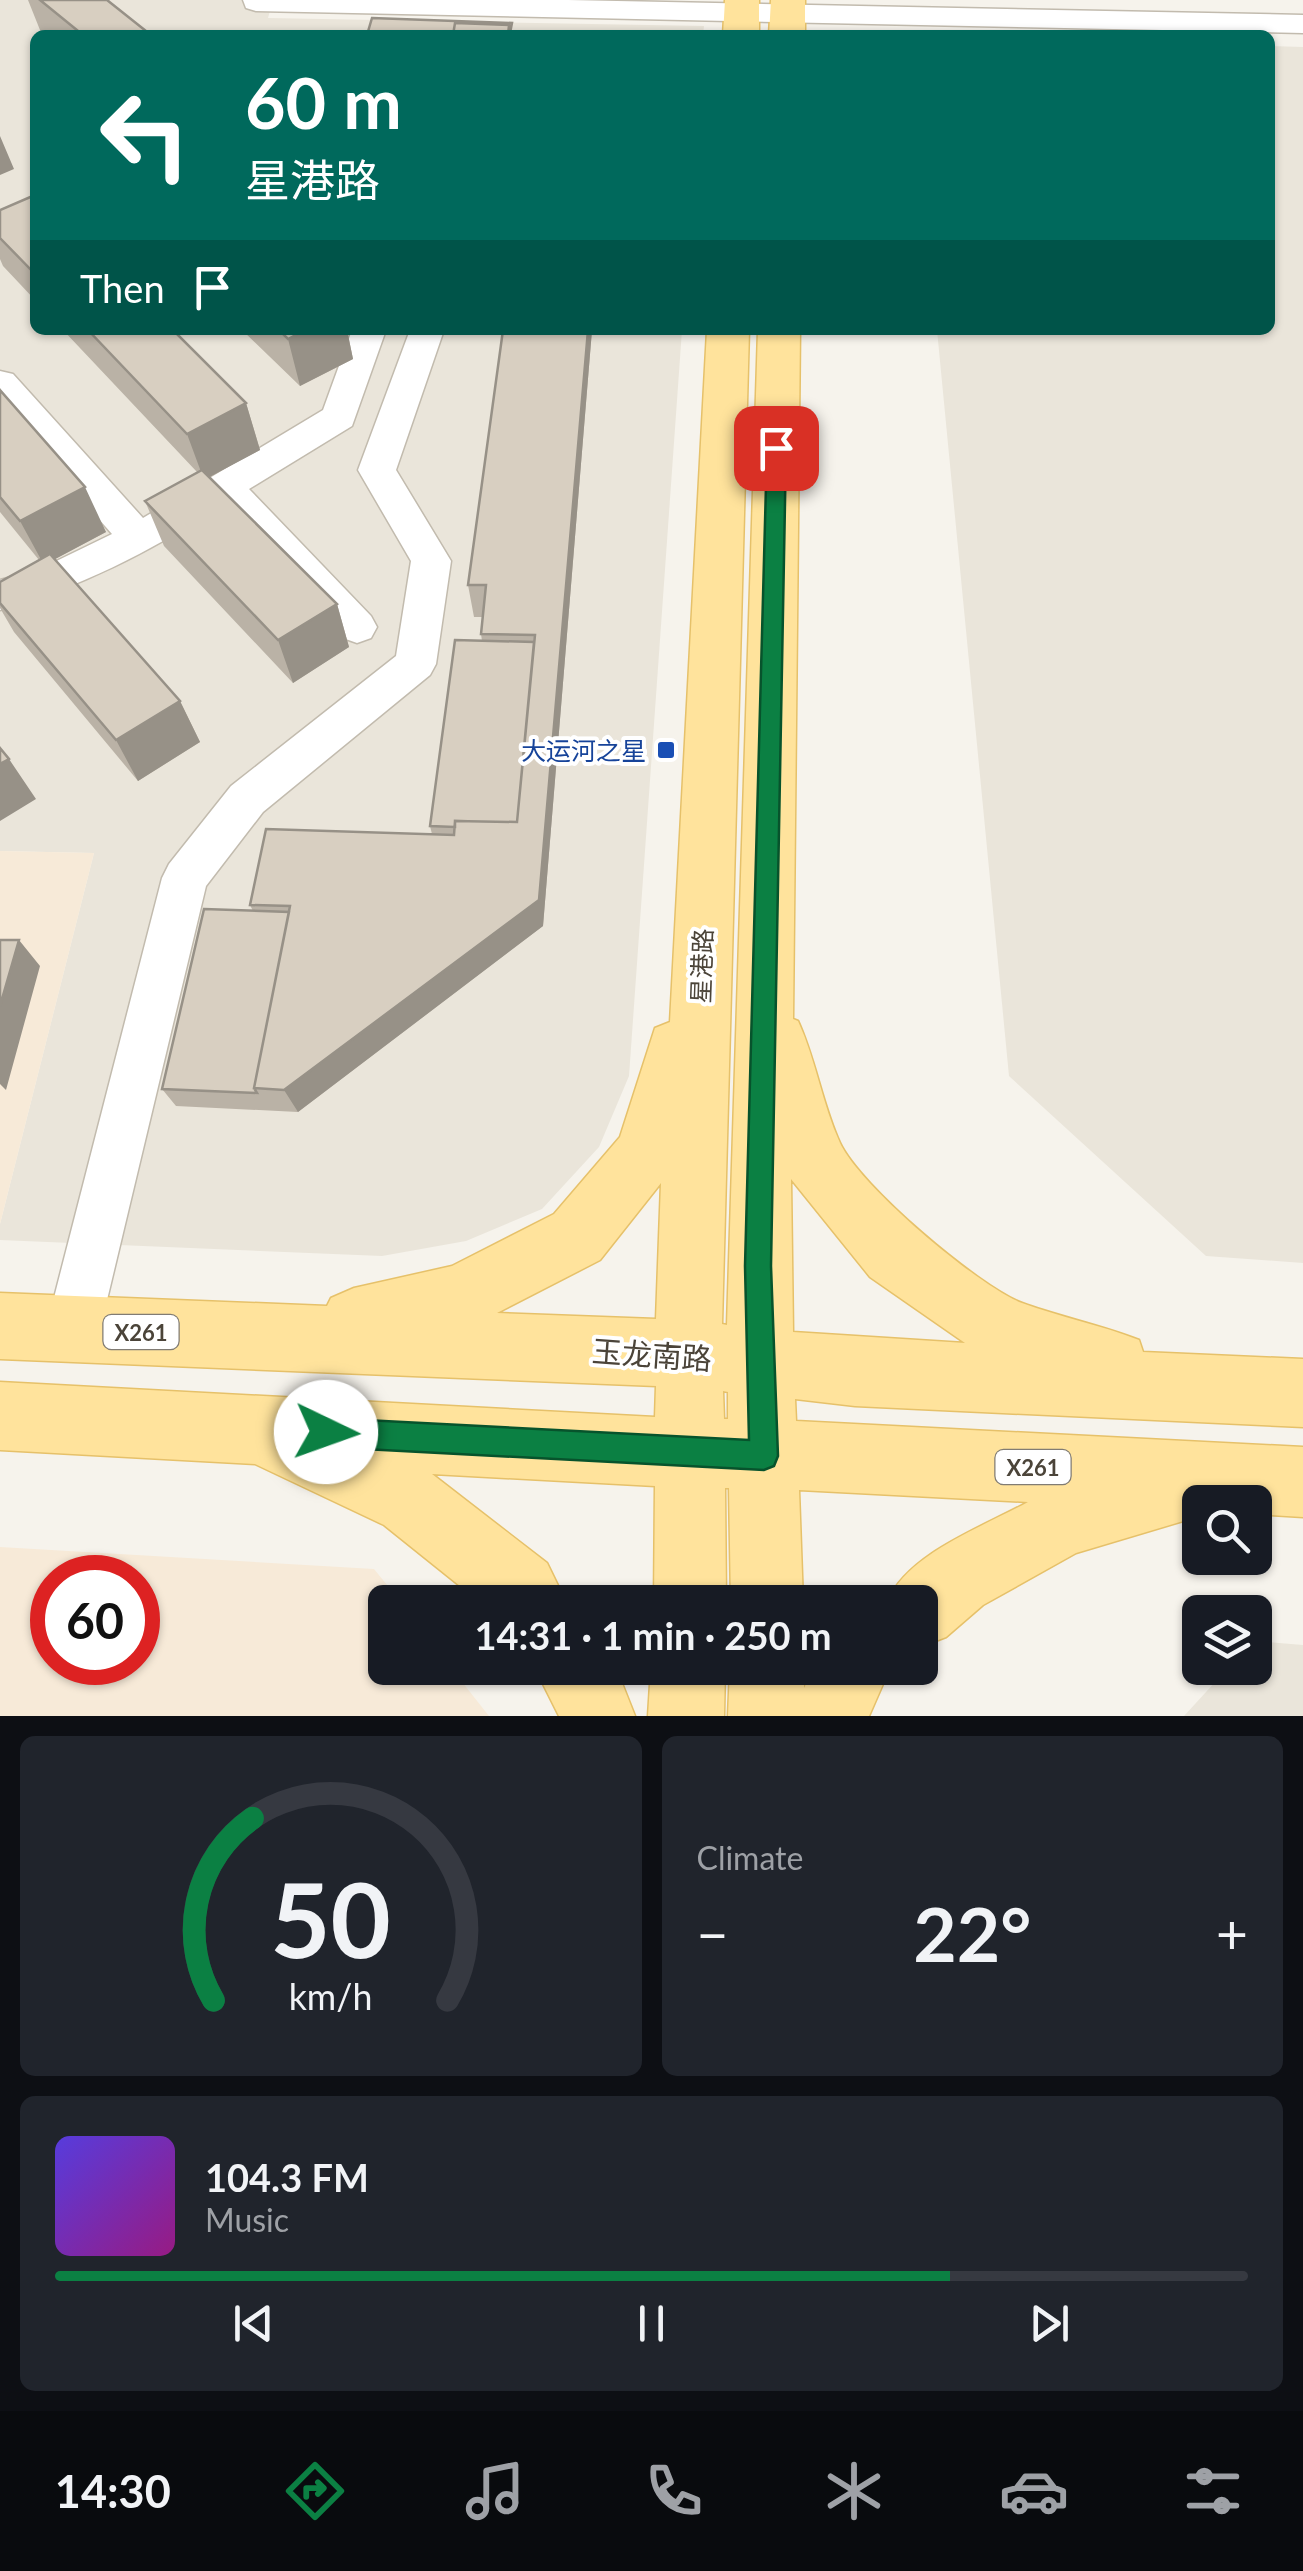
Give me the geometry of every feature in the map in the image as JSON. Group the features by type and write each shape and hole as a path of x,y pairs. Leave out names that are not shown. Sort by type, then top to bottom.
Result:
{"main road":[{"name":"星港路","path":"728,335 732,962 758,1266 767,1585"},
{"name":"星港路","path":"690,1585 688,1354 732,962 780,335"},
{"path":"283,1338 460,1297 577,1237 646,1153 732,962"},
{"path":"732,962 779,1054 816,1164 893,1254 1002,1330 1194,1388"},
{"name":"玉龙南路","path":"0,1326 688,1354 855,1372 1303,1393"},
{"name":"X261","path":"0,1416 688,1454 1303,1482"},
{"path":"250,1428 409,1500 516,1585"},
{"path":"938,1596 958,1580 1063,1521 1228,1478"},
{"path":"583,1685 596,1716"},
{"path":"686,1716 687,1685"},
{"path":"766,1716 767,1685"},
{"path":"830,1716 844,1685"}],"street":[{"path":"357,30 363,2"},
{"path":"251,9 363,2 742,16 1303,24"},
{"path":"0,595 51,581 138,538 338,417 368,335"},
{"path":"73,1329 185,878 248,799 415,664 431,561 377,470 425,335"},
{"path":"0,382 138,538"},
{"path":"224,488 357,626"}],"shaded area":[{"path":"0,0 273,0 268,18 704,26 704,30 30,30 30,335 682,335 629,1076 599,1147 542,1209 466,1241 382,1256 0,1240 0,1224 94,853 0,851"},
{"path":"1275,46 1303,47 1303,1263 1206,1256 1009,1076 937,335 1275,335"},
{"path":"0,851 94,853 0,1224"},
{"path":"0,1547 136,1555 30,1555 30,1685 160,1685 160,1556 374,1569 387,1585 368,1585 368,1685 464,1685 489,1716 0,1716"},
{"path":"1272,1642 1303,1645 1303,1716 1184,1716 1212,1685 1272,1685"}],"building":[{"path":"40,0 107,0 145,30 77,30"},
{"path":"372,18 512,23 511,30 509,25 455,23 454,30 368,30"},
{"path":"455,23 509,25 508,30 454,30"},
{"path":"30,197 30,269 0,238 0,210"},
{"path":"93,335 178,335 246,403 187,434"},
{"path":"502,335 588,335 539,900 284,1090 254,1088 290,906 250,905 266,829 454,835 455,821 517,822 535,635 481,634 486,585 468,585"},
{"path":"0,390 85,487 20,521 0,497"},
{"path":"202,470 337,604 278,640 145,501"},
{"path":"50,554 180,701 116,740 0,603 0,582"},
{"path":"455,640 534,642 517,822 455,821 455,827 430,826"},
{"path":"0,748 9,759 0,764"},
{"path":"204,909 289,912 254,1088 257,1093 162,1089"},
{"path":"0,940 19,940 0,1006"}],"place":[{"name":"大运河之星","path":"666,750"}],"route":[{"path":"326,1432 764,1456 758,1266 776,448"}]}
